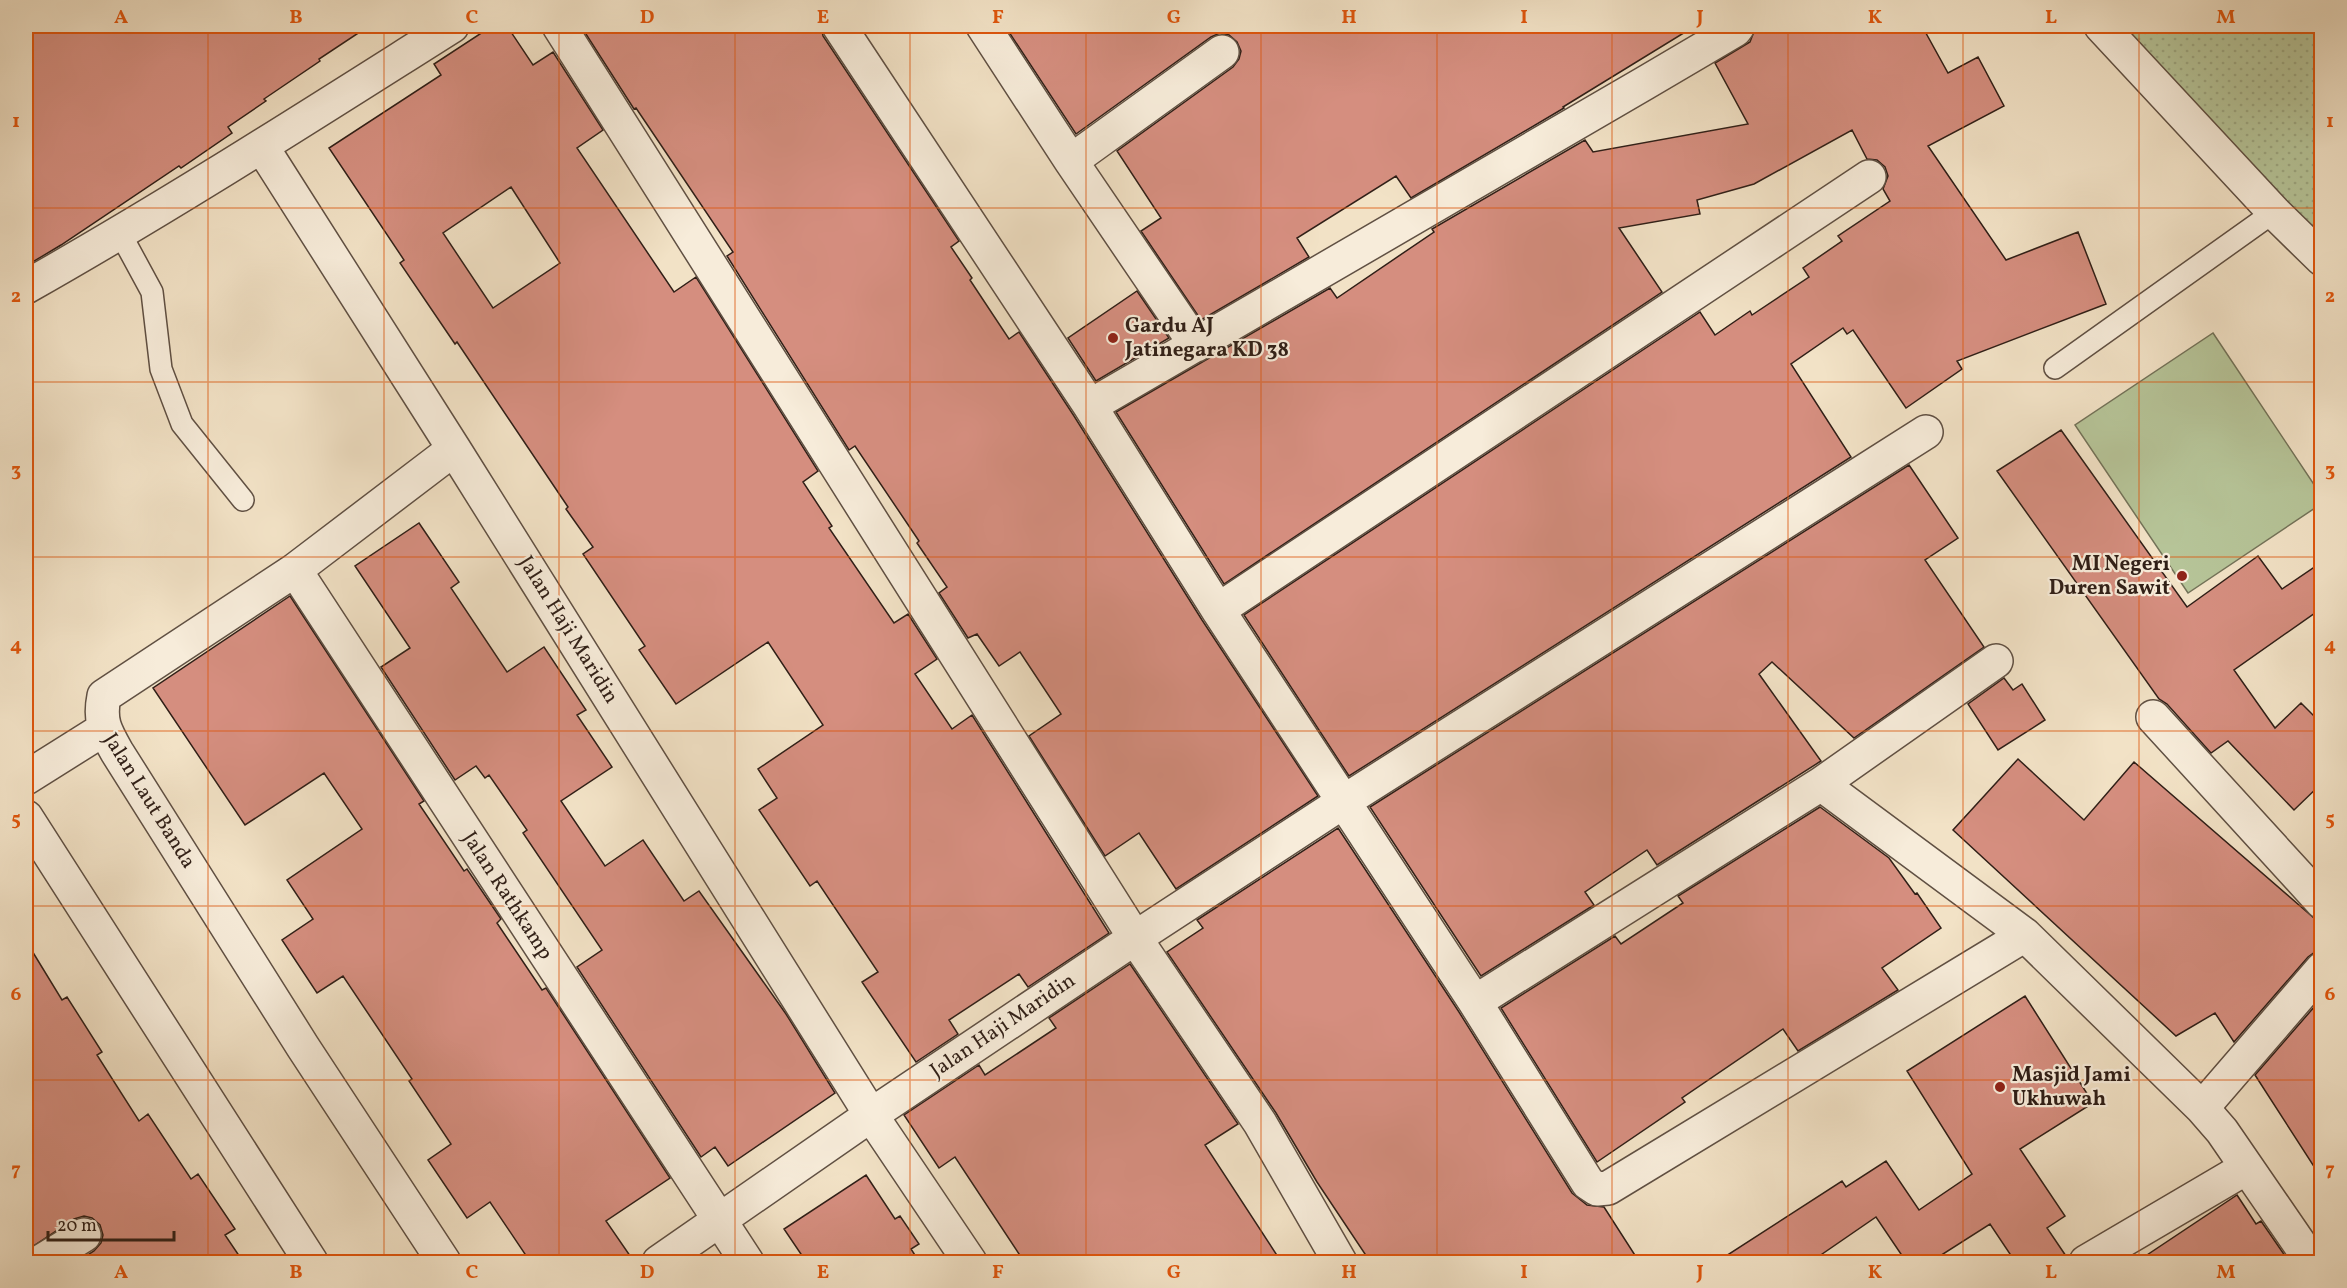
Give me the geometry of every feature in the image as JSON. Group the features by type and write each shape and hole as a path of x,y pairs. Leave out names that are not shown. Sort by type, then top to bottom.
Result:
{"street":[{"path":"26,287 262,147 452,26"},
{"path":"559,26 1135,938 1260,1123 1340,1263"},
{"path":"983,26 1196,345"},
{"path":"1090,406 1646,83 1735,30 1738,26"},
{"path":"2102,26 2274,212 2322,259"},
{"path":"843,27 1090,406 1218,610 1475,1002 1588,1183 1597,1189 1608,1188 2025,936"},
{"path":"1071,161 1222,52"},
{"name":"Jalan Haji Maridin","path":"262,147 454,448 871,1115 970,1263"},
{"path":"1218,610 1869,177"},
{"name":"Jalan Haji Maridin","path":"659,1263 871,1115 1135,938 1343,802 1926,432"},
{"name":"Jalan Laut Banda","path":"444,1263 303,1047 104,729 101,711 104,696 294,570 454,448"},
{"name":"Jalan Rathkamp","path":"294,570 747,1263"},
{"path":"1475,1002 1821,784 1996,661"},
{"path":"2153,717 2322,902"},
{"path":"26,778 104,729"},
{"path":"1821,784 2025,936 2202,1108 2222,1131 2312,1263"},
{"path":"26,817 311,1263"},
{"path":"2202,1108 2322,969"},
{"path":"2086,1263 2246,1168"},
{"path":"40,1263 84,1235"}],"lane":[{"path":"2055,368 2274,212"},
{"path":"120,233 152,292 161,369 182,424 243,500"}],"green space":[{"path":"2101,26 2321,26 2321,259"},
{"path":"2213,333 2321,495 2321,504 2188,593 2075,425"}],"building":[{"path":"26,26 369,26 319,59 320,61 228,127 232,133 26,266"},
{"path":"492,26 507,26 533,65 553,52 603,130 577,148 674,292 696,277 818,471 803,482 832,526 829,528 894,623 908,614 937,659 915,674 952,729 972,715 1109,933 1028,987 1019,974 949,1020 958,1034 916,1062 862,982 878,972 817,881 810,886 759,810 777,798 758,769 823,725 768,642 676,704 639,650 645,646 583,554 593,547 457,342 455,344 400,263 404,260 329,148 441,75 434,64","holes":["511,187 560,263 493,308 443,233"]},
{"path":"592,26 821,26 823,36 959,241 951,247 972,278 970,280 1009,339 1019,332 1202,620 1318,796 1176,889 1139,833 1105,856 1029,736 1061,714 1020,652 999,666 977,634 968,638 939,593 947,587 917,543 919,541 855,446 849,450 727,256 733,252 636,108 634,109 584,31"},
{"path":"1005,26 1695,26 1564,108 1411,198 1396,176 1297,238 1309,257 1201,320 1141,231 1161,218 1117,151 1233,67 1241,51 1237,42 1229,35 1220,33 1211,37 1076,134"},
{"path":"1756,26 1922,26 1948,73 1978,57 2004,106 1928,146 2006,260 2078,232 2106,304 1957,361 1962,369 1906,408 1853,330 1847,334 1843,328 1791,364 1851,457 1349,776 1244,615 1700,312 1715,335 1750,311 1752,315 1809,277 1803,268 1842,241 1838,236 1890,201 1883,189 1888,176 1885,167 1877,160 1867,159 1852,130 1754,184 1697,200 1700,214 1619,228 1662,292 1224,584 1116,412 1330,288 1337,298 1434,232 1432,229 1585,140 1593,152 1748,124 1715,63 1750,42"},
{"path":"1137,291 1169,338 1096,381 1068,338"},
{"path":"2061,430 2187,607 2258,556 2282,589 2322,562 2322,608 2234,670 2275,728 2301,703 2322,724 2322,783 2294,810 2228,741 2211,753 2167,704 2159,699 1997,471"},
{"path":"1909,465 1958,538 1925,560 1984,647 1854,738 1772,662 1759,674 1821,761 1657,865 1647,850 1585,892 1594,905 1481,976 1370,807"},
{"path":"419,523 459,582 451,588 507,672 544,647 586,710 577,715 612,767 561,801 605,866 643,840 684,901 699,891 786,1014 835,1093 728,1166 715,1147 701,1157 577,967 602,950 523,833 527,830 489,775 485,778 476,766 455,780 381,667 410,648 355,566"},
{"path":"290,596 424,801 419,804 464,871 467,869 501,919 497,923 542,990 546,988 670,1178 606,1221 635,1263 531,1263 490,1202 467,1218 428,1160 451,1144 409,1081 412,1079 343,976 317,993 282,940 313,919 287,880 362,829 324,773 245,825 153,688"},
{"path":"2004,678 2013,690 2022,684 2045,720 1998,750 1968,704"},
{"path":"2018,759 2084,820 2134,762 2322,925 2322,951 2315,952 2308,957 2234,1042 2215,1013 2176,1036 1953,830"},
{"path":"1820,807 1889,858 1941,928 1882,968 1898,990 1798,1051 1783,1029 1682,1098 1685,1102 1597,1162 1501,1008 1615,936 1621,944 1683,903 1678,896"},
{"path":"1338,828 1459,1012 1572,1193 1587,1205 1604,1207 1640,1263 1371,1263 1317,1182 1276,1113 1167,952 1203,928 1197,920"},
{"path":"26,941 62,1000 67,997 102,1052 97,1055 139,1121 148,1114 191,1179 198,1174 235,1229 225,1235 244,1263 75,1263 94,1251 101,1243 103,1235 100,1225 92,1218 84,1216 74,1219 26,1251"},
{"path":"1130,964 1238,1124 1205,1145 1282,1263 1025,1263 955,1157 939,1168 904,1115 979,1065 985,1075 1056,1028 1049,1018"},
{"path":"2025,996 2093,1103 2020,1149 2065,1216 2047,1228 2068,1259 2067,1263 2016,1263 1990,1224 1929,1263 1907,1263 1876,1217 1809,1263 1715,1263 1842,1181 1846,1187 1886,1161 1919,1210 1972,1174 1907,1071"},
{"path":"2322,998 2322,1179 2255,1075"},
{"path":"866,1175 895,1219 900,1216 919,1244 911,1249 920,1263 807,1263 784,1229"},
{"path":"2237,1195 2256,1224 2261,1221 2290,1263 2135,1263"}],"place":[{"name":"Gardu AJ Jatinegara KD 38","path":"1113,338"},
{"name":"MI Negeri Duren Sawit","path":"2182,576"},
{"name":"Masjid Jami Ukhuwah","path":"2000,1087"}]}
